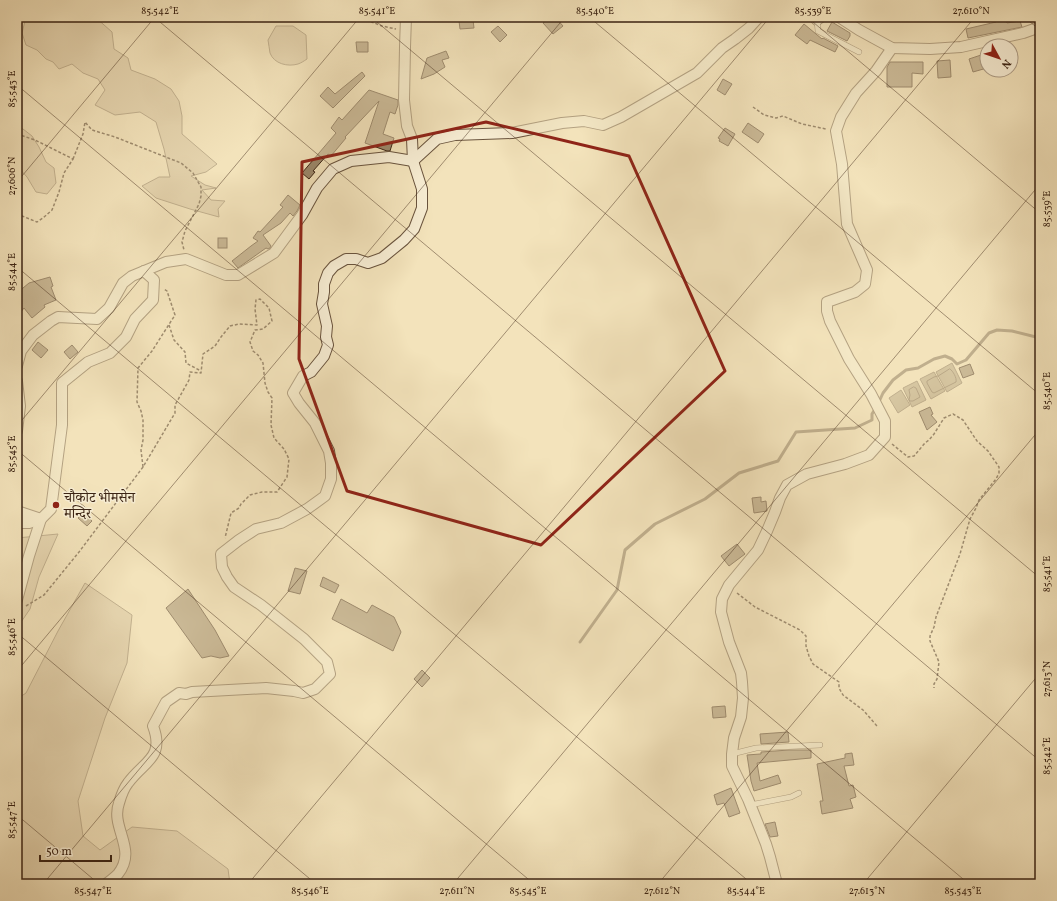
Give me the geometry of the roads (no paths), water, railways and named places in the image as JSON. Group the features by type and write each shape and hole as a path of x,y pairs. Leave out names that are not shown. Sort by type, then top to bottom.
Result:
{"street":[{"path":"106,884 118,873 124,861 126,846 117,819 118,804 127,784 137,772 149,762 156,750 156,737 152,726 166,702 179,693 186,694 192,692 245,688 266,688 294,691 303,694 315,689 330,674 327,662 304,639 261,605 234,587 222,567 221,554 256,529 281,523 307,509 325,496 331,478 329,451 315,423 293,393 303,376 311,372 324,356 328,344 326,336 327,326 322,304 324,284 328,273 334,266 346,259 356,259 368,263 382,258 404,240 414,229 422,208 422,189 413,161 412,139 407,126 404,100 406,17"},
{"path":"413,161 437,139 455,135 512,133 562,123 584,121 603,124 621,117 697,73 722,48 749,28 759,17"},
{"path":"839,17 892,48 930,49 961,47 1023,33 1040,27"},
{"path":"777,884 770,857 750,805 732,766 734,738 741,717 743,698 741,673 729,642 721,612 722,599 729,585 758,550 787,485 807,474 845,464 869,455 885,437 885,422 871,394 849,359 830,321 827,311 827,302 855,292 865,284 867,270 847,224 842,164 836,131 841,117 856,93 876,71 892,48"},
{"path":"17,366 21,351 33,335 51,321 58,318 97,319 109,308 123,283 132,276 166,262 186,259 226,275 238,275 274,253 302,215 317,188 333,169 350,161 389,157 413,161"},
{"path":"20,603 29,556 42,519 52,509 62,425 62,383 88,362 110,352 126,337 135,319 153,300 154,280 144,272"},
{"path":"17,381 20,406 17,431"},
{"path":"17,511 42,519"},
{"path":"17,524 29,523 42,519"}],"lane":[{"path":"817,18 818,31 859,52"},
{"path":"732,754 756,748 820,745"},
{"path":"750,805 791,797 799,793"}],"water":[{"path":"952,363 962,383 947,392 936,372"},
{"path":"934,372 945,391 931,399 920,379"},
{"path":"917,381 926,400 912,407 903,388"},
{"path":"901,390 910,405 898,413 889,398"}],"waterway":[{"path":"878,404 883,393 893,380 906,370 918,368 934,359 945,356 952,359 957,364 966,360 989,333 997,330 1012,331 1040,338"},
{"path":"580,642 617,590 625,550 655,524 705,499 739,473 778,461 796,432 855,428 872,420 872,414 875,409"}],"place":[{"name":"चौकोट भीमसेन मन्दिर","path":"56,505"}]}
